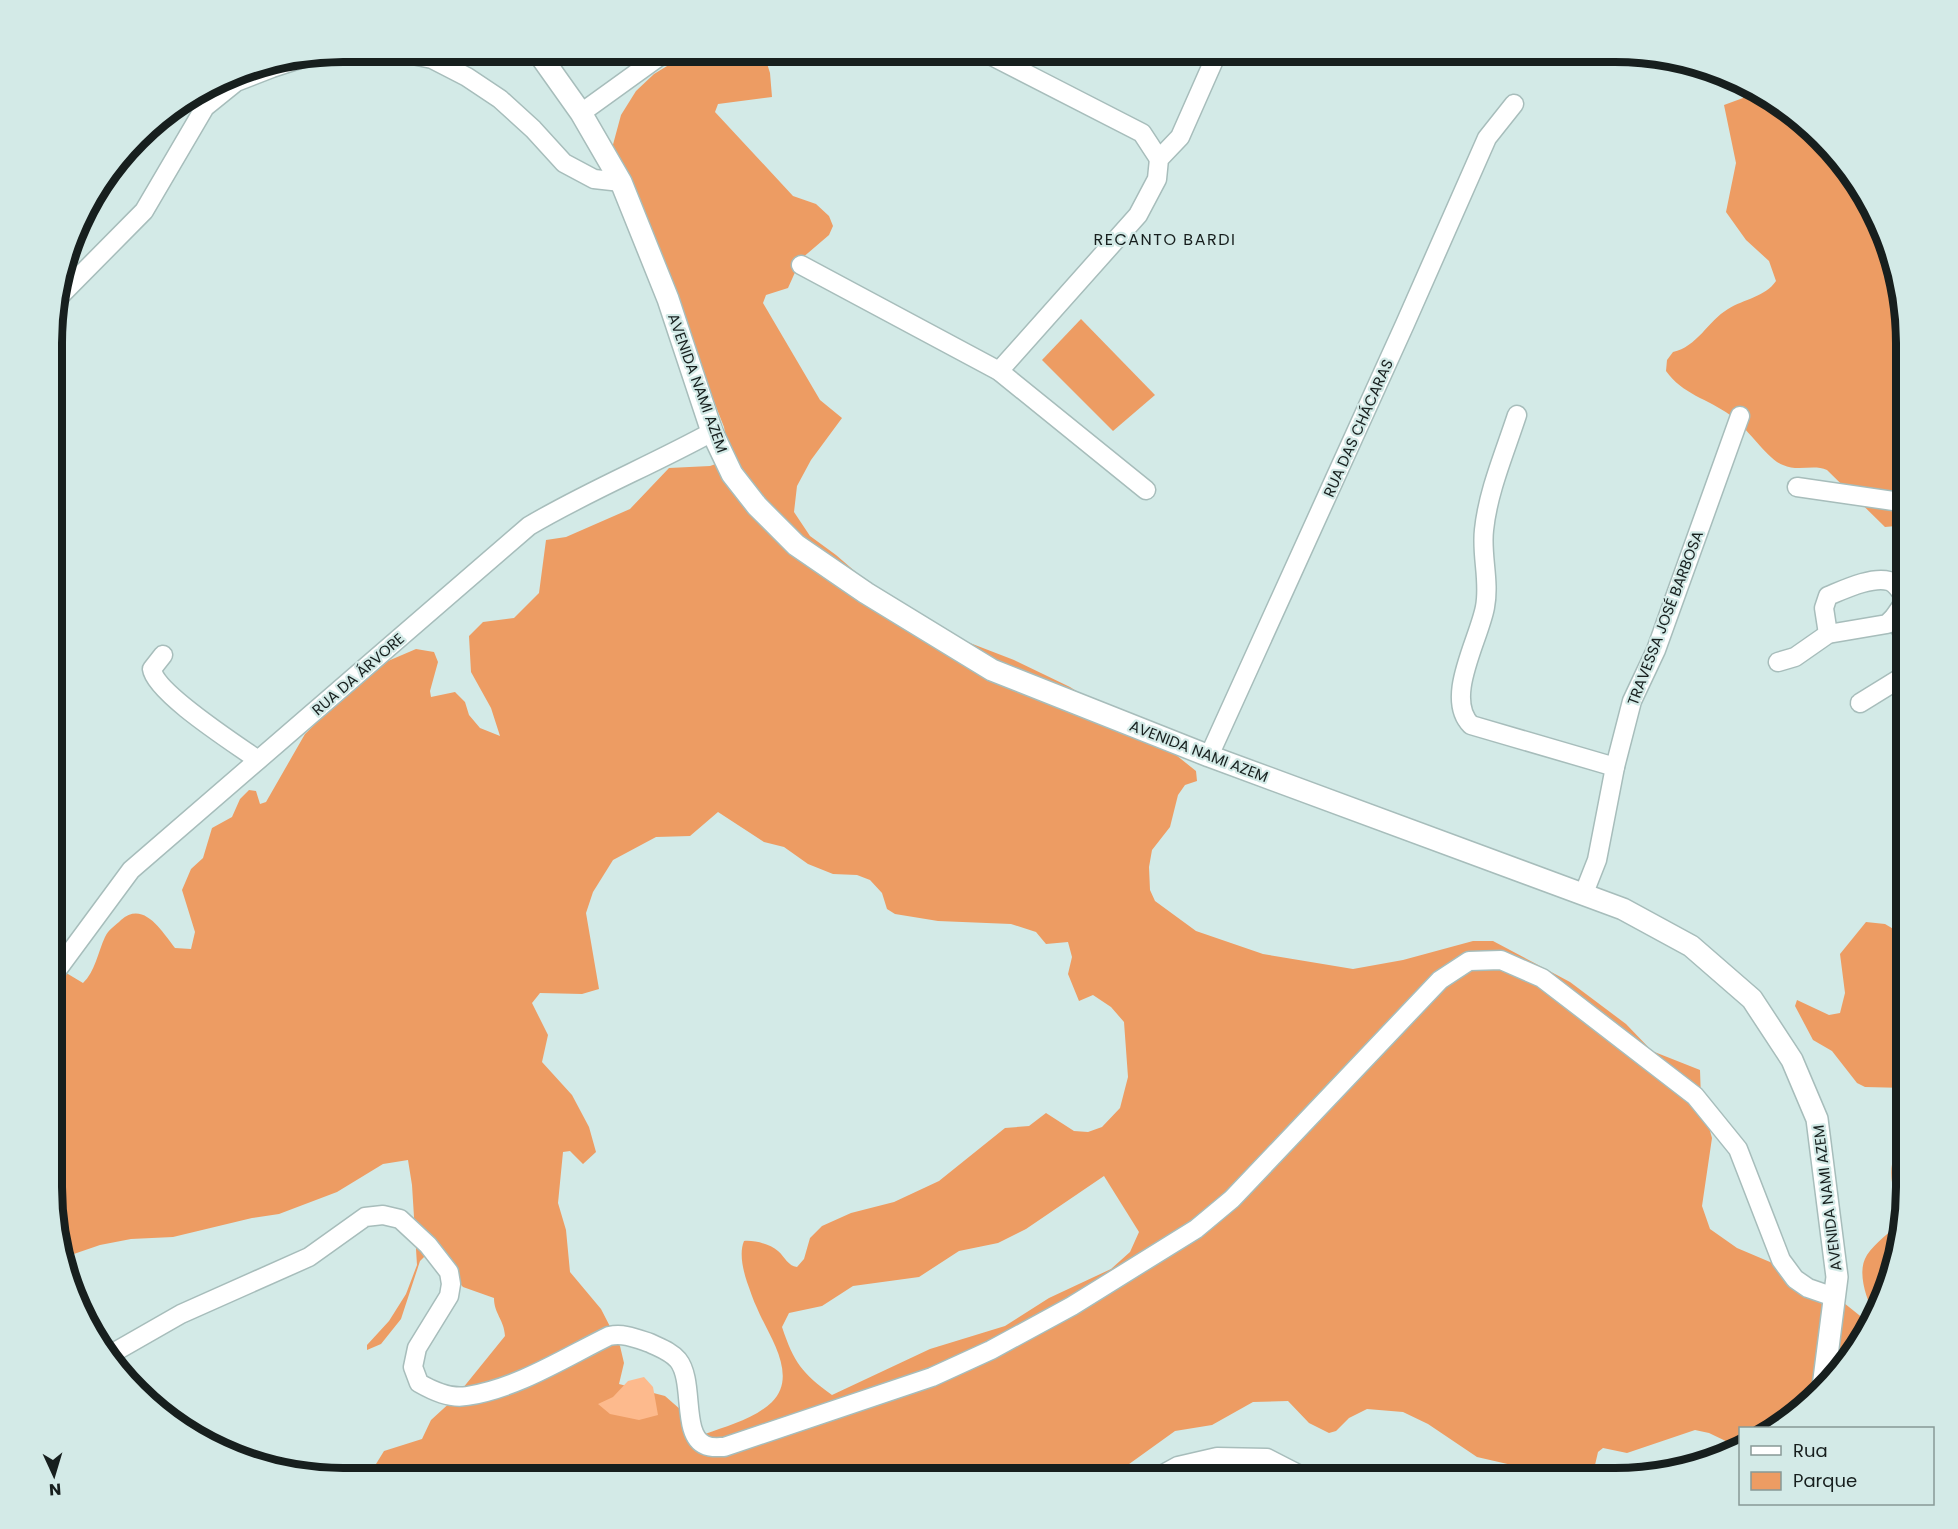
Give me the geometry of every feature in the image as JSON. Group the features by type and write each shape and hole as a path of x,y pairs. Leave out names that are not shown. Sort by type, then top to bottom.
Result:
{"street":[{"path":"438,62 467,77 508,106 564,163 594,180 621,182"},
{"name":"AVENIDA NAMI AZEM","path":"545,62 581,113 621,182 668,299 712,432 732,474 757,506 796,545 866,593 992,669 1209,756 1623,909 1691,946 1752,999 1792,1060 1818,1119 1837,1277 1824,1375"},
{"path":"581,113 652,62"},
{"path":"1003,62 1142,133 1159,159"},
{"path":"999,371 1138,215 1157,179 1159,159 1180,137 1213,62"},
{"path":"67,289 144,211 205,107 235,83"},
{"name":"RUA DAS CHÁCARAS","path":"1209,756 1487,138 1514,104"},
{"path":"801,265 999,371 1146,490"},
{"path":"1517,415 1488,506 1483,532 1487,591 1485,609 1461,688 1460,703 1464,718 1471,725 1615,767"},
{"name":"TRAVESSA JOSÉ BARBOSA","path":"1584,894 1597,861 1615,767 1632,701 1656,650 1740,416"},
{"name":"RUA DA ÁRVORE","path":"62,963 131,870 529,526 561,507 712,432"},
{"path":"1797,487 1896,502"},
{"path":"1828,634 1824,608 1828,596 1858,584 1882,580 1890,581 1896,586"},
{"path":"1778,662 1795,657 1828,634 1887,624 1896,614"},
{"path":"1894,617 1896,621"},
{"path":"163,656 152,669 155,680 175,699 258,760"},
{"path":"1860,703 1896,681"},
{"path":"116,1351 181,1314 309,1257 365,1216 383,1215 400,1219 428,1245 449,1272 452,1284 449,1296 417,1348 414,1367 418,1383 436,1393 466,1396 518,1382 609,1336 620,1334 630,1336 667,1350 679,1361 687,1382 692,1429 696,1440 707,1446 724,1447 932,1377 991,1350 1072,1306 1187,1235 1232,1199 1440,980 1469,962 1501,960 1542,978 1695,1096 1738,1149 1781,1260 1795,1279 1808,1288 1834,1297"},
{"path":"1174,1468 1217,1457 1267,1458 1286,1468"}],"green space":[{"path":"675,62 767,62 772,97 718,104 715,112 793,196 816,204 829,216 833,226 829,235 801,259 788,288 766,295 763,303 820,400 842,418 811,460 797,486 794,512 810,536 879,592 957,638 1014,660 1070,687 1171,751 1196,771 1197,781 1185,785 1178,795 1170,827 1152,850 1149,867 1150,890 1155,901 1196,931 1263,954 1353,969 1403,960 1473,941 1493,941 1570,982 1626,1024 1652,1051 1700,1070 1701,1099 1712,1138 1702,1206 1710,1229 1737,1248 1819,1283 1864,1319 1827,1372 1801,1398 1761,1427 1739,1427 1739,1439 1730,1443 1709,1433 1695,1430 1627,1453 1603,1448 1598,1452 1594,1468 1525,1468 1477,1457 1428,1424 1403,1412 1367,1409 1349,1418 1336,1431 1329,1433 1309,1423 1288,1401 1253,1402 1212,1425 1175,1431 1124,1468 376,1468 384,1451 422,1439 431,1420 454,1399 505,1336 494,1298 463,1287 433,1254 427,1254 420,1261 401,1319 381,1344 367,1350 367,1345 389,1321 406,1294 417,1265 412,1185 408,1160 383,1164 337,1192 279,1214 252,1218 173,1237 131,1239 100,1245 70,1255 62,1205 62,971 83,983 93,968 108,932 129,915 145,916 152,921 175,948 191,949 195,932 182,890 191,869 203,858 212,828 232,817 240,799 249,790 256,791 260,804 266,802 305,734 343,697 388,661 416,649 434,652 438,662 430,691 431,697 455,692 465,702 469,715 480,728 500,736 491,708 471,672 469,636 483,622 514,618 539,593 546,540 566,537 630,509 669,468 710,466 730,459 724,427 690,341 684,312 611,152 621,115 636,91 654,74","holes":["718,812 764,842 784,847 808,864 833,874 857,875 870,880 882,893 887,909 895,914 938,921 1011,924 1036,932 1046,944 1068,942 1072,957 1068,974 1079,1001 1093,995 1111,1007 1124,1022 1128,1077 1120,1108 1102,1127 1088,1132 1074,1131 1046,1113 1029,1126 1005,1128 939,1181 894,1202 851,1213 822,1226 810,1238 804,1259 797,1267 791,1265 771,1246 744,1241 743,1267 756,1305 779,1355 783,1380 780,1391 765,1408 740,1421 705,1434 665,1396 619,1384 624,1363 620,1346 601,1309 570,1272 566,1230 558,1203 563,1152 570,1151 583,1164 596,1152 589,1127 572,1095 542,1062 548,1035 532,1003 540,993 582,994 599,989 586,913 593,892 613,860 656,837 690,836","1104,1176 1139,1232 1130,1252 1111,1269 1049,1298 1005,1326 930,1349 832,1395 800,1366 782,1327 789,1313 822,1306 853,1286 919,1277 959,1251 998,1243 1026,1229"]},
{"path":"1745,93 1772,109 1801,131 1827,157 1859,202 1882,252 1891,288 1896,324 1896,526 1885,527 1827,470 1789,467 1777,462 1736,420 1722,409 1687,391 1666,371 1667,360 1673,352 1689,345 1728,309 1766,291 1776,281 1769,261 1746,240 1726,212 1736,163 1724,105 1743,98"},
{"path":"1081,319 1155,395 1113,431 1042,360"},
{"path":"1866,922 1885,924 1896,930 1894,965 1896,967 1896,1088 1865,1087 1857,1083 1832,1051 1813,1040 1795,1006 1797,1000 1829,1015 1840,1013 1845,993 1840,954"},
{"path":"1896,1152 1896,1201 1891,1178"},
{"path":"1893,1229 1882,1277 1870,1306 1862,1269 1867,1255"}],"shaded area":[{"path":"644,1377 653,1387 658,1415 639,1420 610,1414 598,1404 613,1397 628,1381"}],"district":[{"name":"RECANTO BARDI","path":"1165,239"}]}
